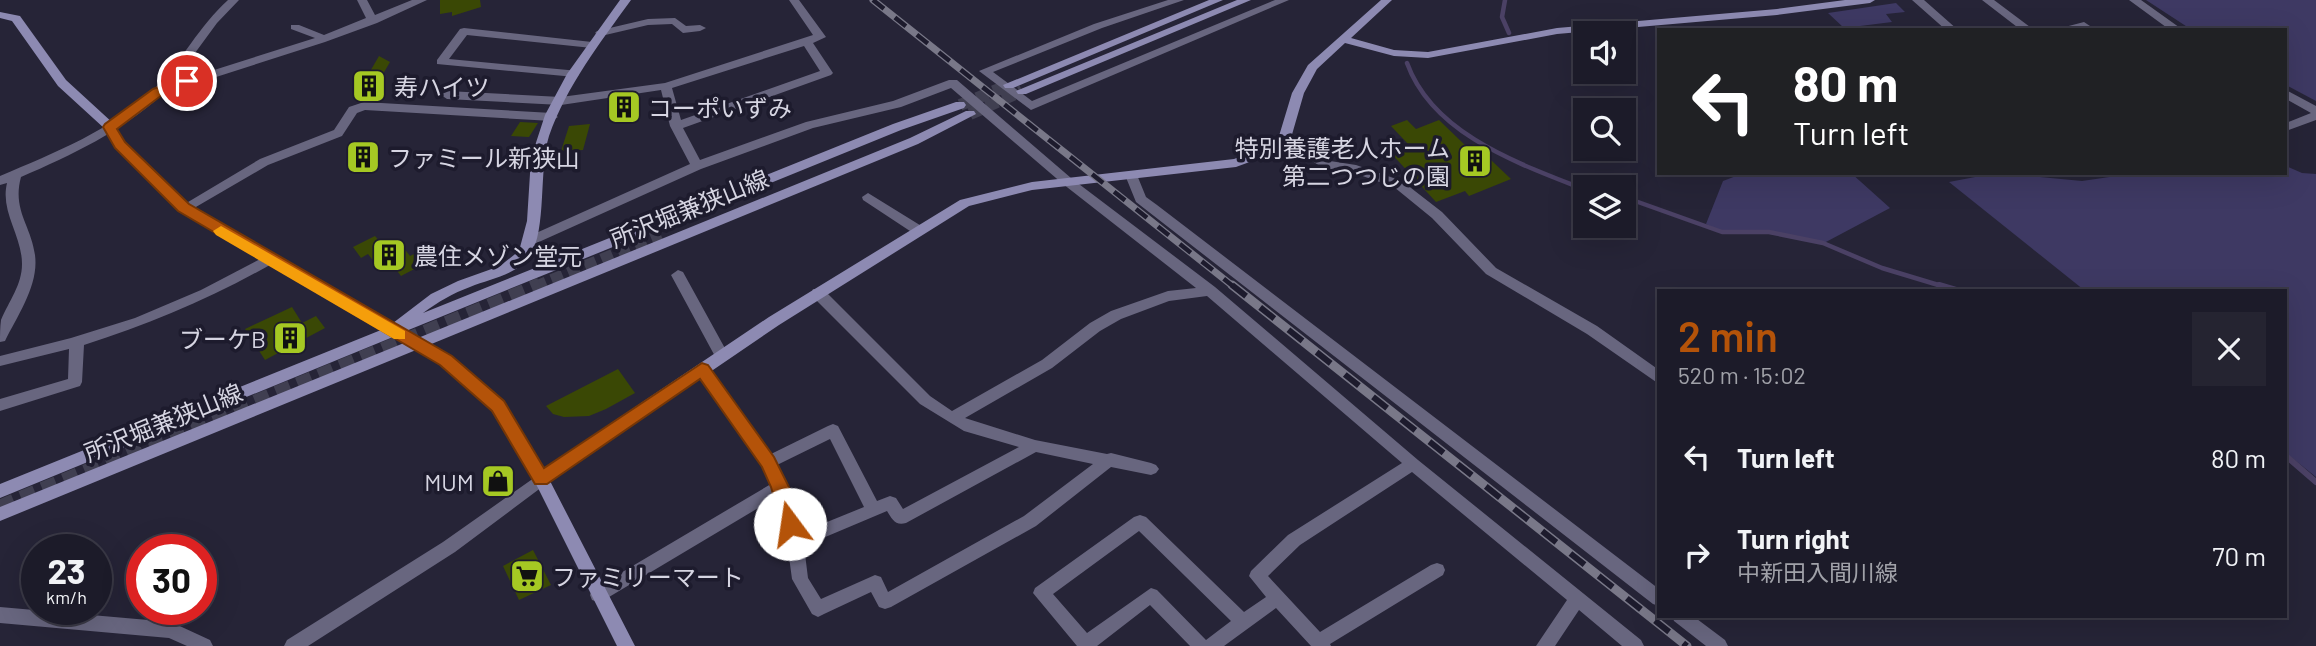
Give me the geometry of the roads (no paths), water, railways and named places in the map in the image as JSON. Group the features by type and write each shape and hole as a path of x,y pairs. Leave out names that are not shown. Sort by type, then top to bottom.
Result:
{"main road":[{"path":"553,266 538,262 529,243 538,156 552,117 575,73 626,0"},
{"path":"1009,85 1218,0"},
{"path":"1022,92 1246,0"},
{"path":"541,479 818,293 965,203 996,193 1067,181 1236,163 1273,149 1284,138 1298,93 1312,67 1387,0"},
{"path":"1342,39 1394,52 1428,55 1558,31 1861,0"},
{"path":"0,15 16,18 62,83 110,127 120,145 184,208 446,361 498,406 541,479 626,646"},
{"name":"所沢堀兼狭山線","path":"661,233 965,110"},
{"name":"所沢堀兼狭山線","path":"0,491 897,127 965,110"},
{"name":"所沢堀兼狭山線","path":"0,514 914,141 965,110"},
{"path":"394,332 411,313 434,298 512,265 529,243"}],"street":[{"path":"0,181 110,127 158,92 216,17 234,0"},
{"path":"362,0 373,21"},
{"path":"158,92 321,40 422,0"},
{"path":"447,95 561,101 666,86 820,37 794,0"},
{"path":"1179,0 1098,26 985,71 1031,106 1284,0"},
{"path":"1917,0 1951,28"},
{"path":"1987,0 2026,28"},
{"path":"2134,0 2175,28"},
{"path":"601,33 648,22 675,21 682,30 701,28"},
{"path":"2072,28 2084,25 2088,28"},
{"path":"295,27 319,36 321,40"},
{"path":"575,73 442,62 464,31 592,45"},
{"path":"676,126 827,73 806,41"},
{"path":"529,243 697,166 810,125 897,104 953,83 1067,181 1210,291 1413,464 1636,646"},
{"path":"666,86 676,126 697,166"},
{"path":"2287,95 2316,114"},
{"path":"184,208 264,162 338,133 353,110 364,106 552,117"},
{"path":"2287,127 2316,114"},
{"path":"1284,138 1327,165 1356,169 1398,184 1437,215 1491,271 1592,330 1657,377"},
{"path":"0,337 17,304 29,266 25,247 8,225 1,208 3,192 16,174"},
{"path":"1130,175 1142,199 1152,208 1657,597"},
{"path":"868,197 918,230"},
{"path":"0,360 168,312 209,294 271,259"},
{"path":"678,275 722,356"},
{"path":"951,418 1047,364 1095,327 1116,315 1168,296 1210,291"},
{"path":"818,293 925,400 951,418 970,427 1035,446 1151,469"},
{"path":"0,405 75,382 77,340"},
{"path":"702,370 768,462 780,487 795,542 800,579 818,609 875,582 885,602 1030,521 1111,459"},
{"path":"768,462 833,430 873,510"},
{"path":"795,542 890,503 900,518 1035,446"},
{"path":"1413,464 1294,540 1256,576 1320,644 1437,570"},
{"path":"293,646 449,547 541,479"},
{"path":"598,595 780,487"},
{"path":"1201,646 1151,595 1086,644 1041,593 1140,522 1243,622"},
{"path":"1211,646 1276,599"},
{"path":"1545,646 1577,599"},
{"path":"0,615 171,630 204,646"},
{"path":"1683,618 1719,646"}],"waterway":[{"path":"1505,0 1502,17 1509,33"},
{"path":"1407,63 1419,88 1437,110 1458,128 1507,157 1573,185"},
{"path":"1636,201 1722,232 1769,232 1823,243 1882,268 1945,287"},
{"path":"1939,285 1953,289"},
{"path":"2287,457 2316,482"}],"tunnel":[{"path":"960,105 1009,85"},
{"path":"970,114 1022,91"},
{"path":"535,287 661,235"},
{"path":"0,507 540,285"}],"railway":[{"path":"873,0 1234,287"},
{"path":"1232,285 1687,646"}],"place":[{"name":"寿ハイツ","path":"369,86"},
{"name":"コーポいずみ","path":"624,107"},
{"name":"ファミール新狭山","path":"363,157"},
{"name":"特別養護老人ホーム 第二つつじの園","path":"1475,161"},
{"name":"農住メゾン堂元","path":"389,255"},
{"name":"ブーケB","path":"290,338"},
{"name":"MUM","path":"498,481"},
{"name":"ファミリーマート","path":"527,576"}]}
